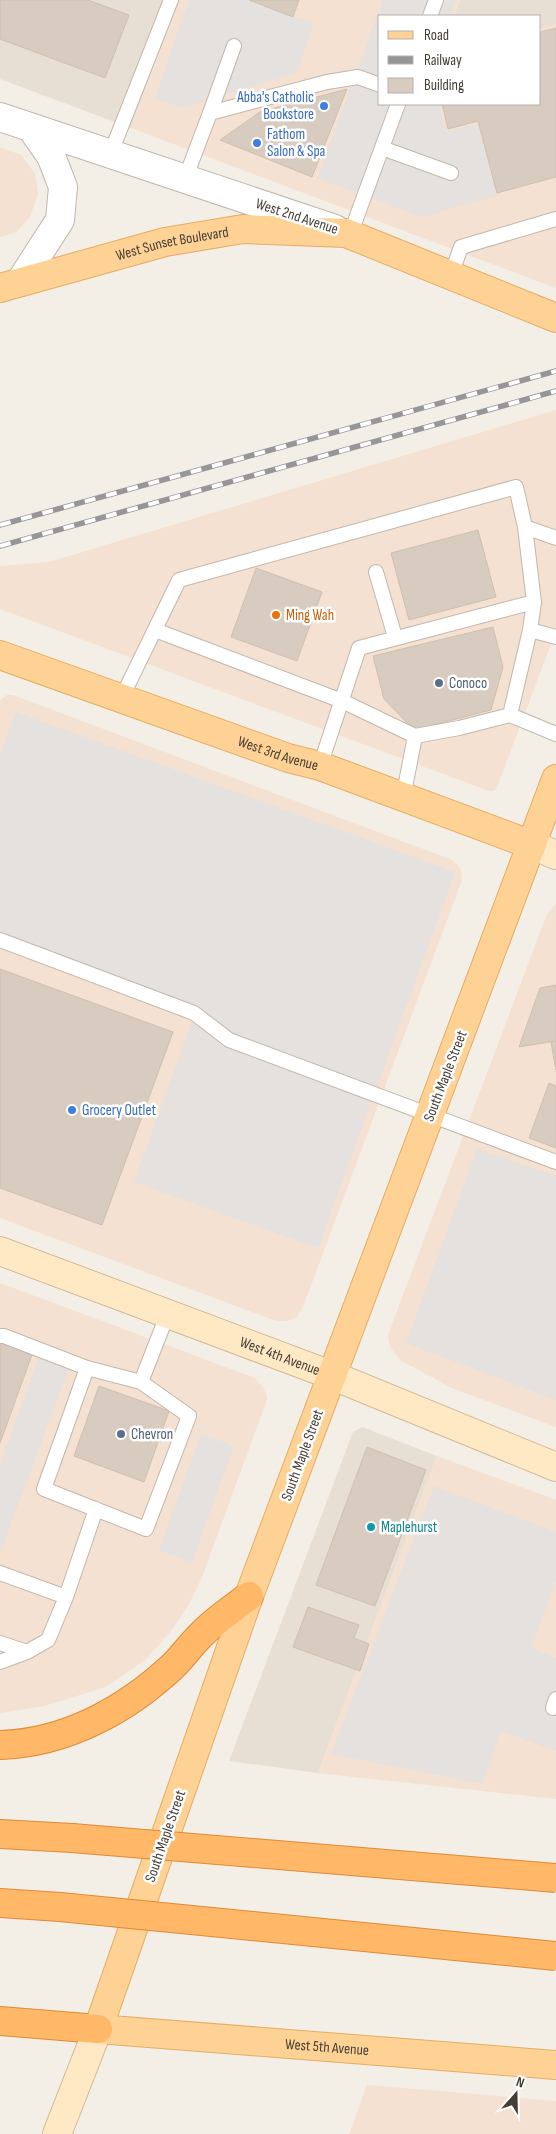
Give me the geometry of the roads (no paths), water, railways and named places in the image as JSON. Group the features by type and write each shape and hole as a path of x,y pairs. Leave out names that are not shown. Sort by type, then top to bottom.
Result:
{"highway":[{"path":"0,1745 35,1741 67,1732 94,1722 131,1701 174,1665 205,1631 249,1596"},
{"path":"0,1834 72,1838 556,1878"},
{"path":"0,1903 60,1907 556,1956"},
{"path":"0,2021 98,2030"}],"main road":[{"name":"West Sunset Boulevard","path":"10,285 165,242 243,229 348,234"},
{"name":"West 2nd Avenue","path":"348,234 556,318"},
{"name":"West 3rd Avenue","path":"0,656 288,758 320,766 544,850"},
{"name":"South Maple Street","path":"57,2134 98,2030 249,1596 331,1375 430,1115 544,850 556,778"},
{"name":"West 4th Avenue","path":"0,1251 331,1375 556,1467"},
{"name":"West 5th Avenue","path":"98,2030 556,2065"}],"street":[{"name":"West 2nd Avenue","path":"0,117 348,234"},
{"path":"10,285 60,220 63,187 51,156 32,129"}],"lane":[{"path":"110,155 171,0"},
{"path":"430,15 436,0"},
{"path":"185,179 234,46"},
{"path":"210,113 334,81 358,77 378,84"},
{"path":"348,234 398,105"},
{"path":"382,148 451,173"},
{"path":"451,275 461,247 556,219"},
{"path":"120,698 179,580 516,487 525,527 534,602 530,630 510,715"},
{"path":"525,527 556,538"},
{"path":"376,572 395,637"},
{"path":"320,766 359,648 395,637 437,634 534,602"},
{"path":"155,630 342,702 415,736 458,724 510,715 556,734"},
{"path":"530,630 556,637"},
{"path":"403,798 415,736"},
{"path":"0,940 194,1013 229,1040 556,1162"},
{"path":"142,1382 168,1313"},
{"path":"0,1336 87,1368 142,1382 189,1416 146,1529 44,1489 87,1368"},
{"path":"0,1662 27,1652 48,1640 66,1597 96,1509"},
{"path":"0,1573 66,1597"},
{"path":"0,1643 27,1652"}],"railway":[{"path":"0,525 556,371"},
{"path":"0,546 556,391"}],"place":[{"name":"Abba's Catholic Bookstore","path":"324,106"},
{"name":"Fathom Salon & Spa","path":"257,143"},
{"name":"Ming Wah","path":"276,615"},
{"name":"Conoco","path":"439,683"},
{"name":"Grocery Outlet","path":"72,1110"},
{"name":"Chevron","path":"121,1434"},
{"name":"Maplehurst","path":"371,1527"}]}
